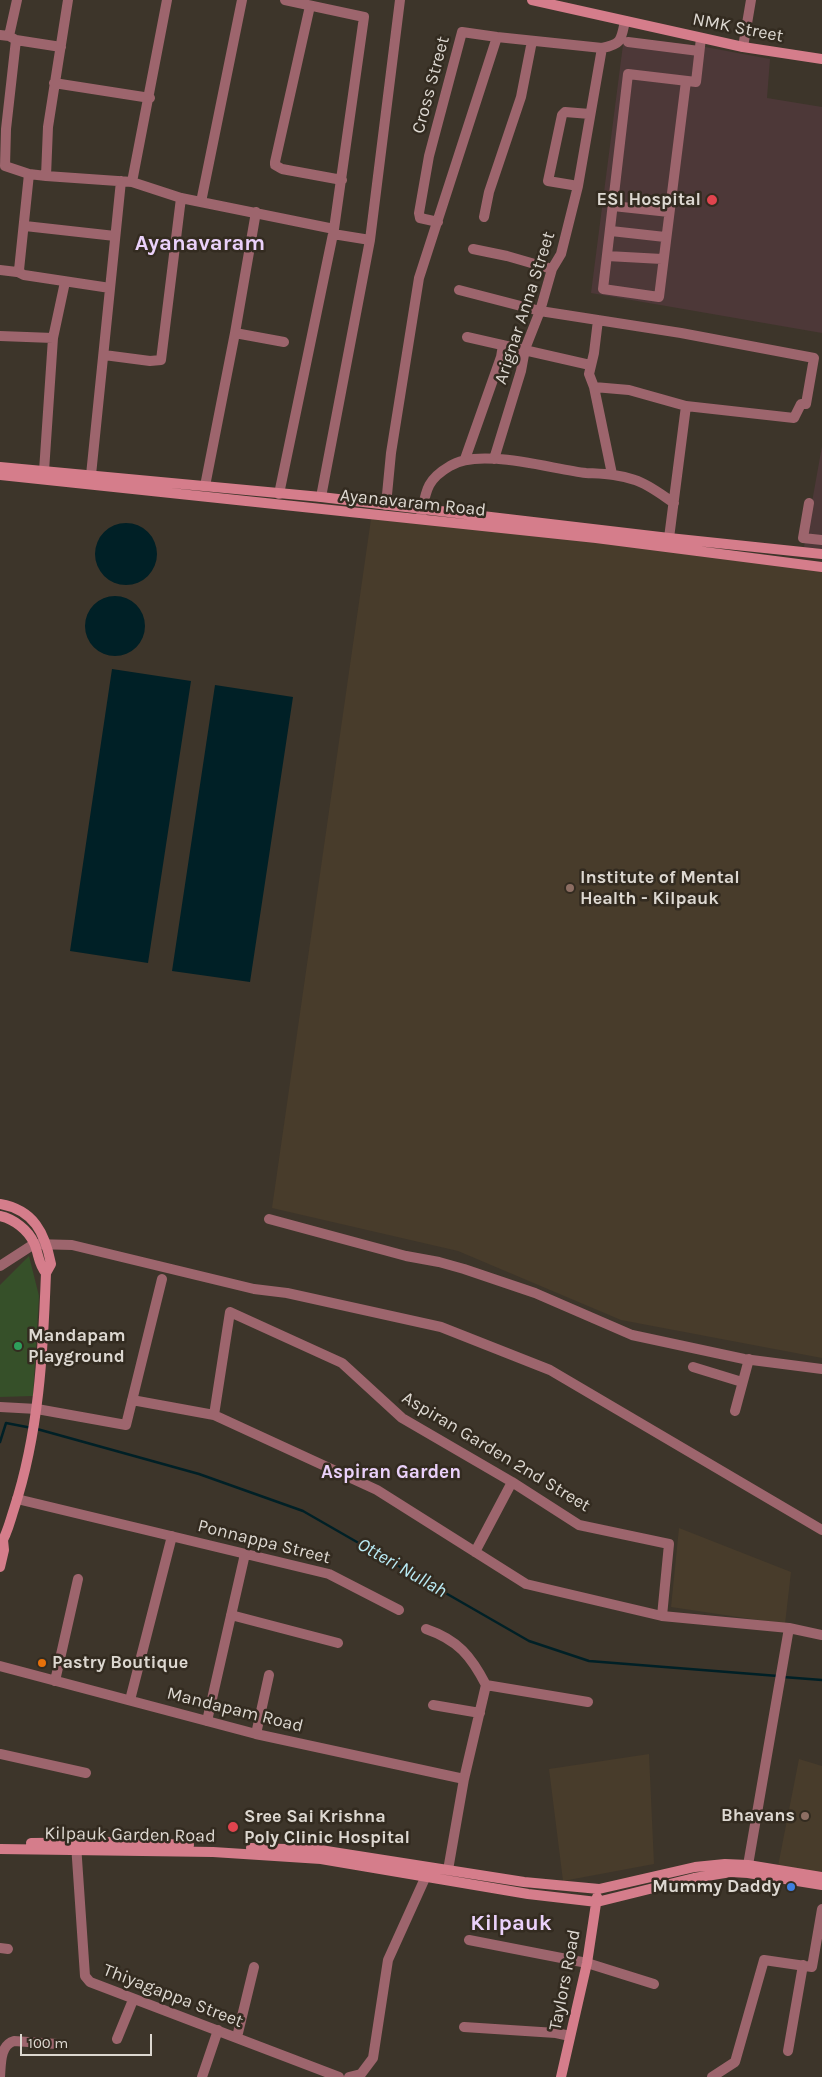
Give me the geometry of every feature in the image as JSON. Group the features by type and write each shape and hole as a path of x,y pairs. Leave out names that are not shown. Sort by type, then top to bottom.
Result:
{"main road":[{"name":"NMK Street","path":"539,1 743,47 822,59"},
{"name":"Ayanavaram Road","path":"0,467 321,497 822,554"},
{"name":"Ayanavaram Road","path":"0,475 596,538 822,567"},
{"path":"0,1204 8,1205 32,1219 43,1233 51,1264 46,1273 43,1348 35,1421 17,1499 5,1523 2,1542 4,1550 0,1567"},
{"path":"0,1216 24,1228 34,1244 40,1266 46,1273"},
{"name":"Kilpauk Garden Road","path":"0,1849 76,1848 127,1842 320,1850 448,1870 598,1889 694,1867 725,1864 748,1865 822,1877"},
{"name":"Kilpauk Garden Road","path":"0,1843 76,1848 214,1852 348,1862 520,1893 596,1902 694,1878 731,1872 822,1885"},
{"name":"Taylors Road","path":"561,2077 586,1963 598,1889"}],"street":[{"path":"17,0 8,37 2,166 29,174 132,182 181,198 256,212 370,240"},
{"path":"46,176 48,128 68,0"},
{"path":"132,182 150,98 167,0"},
{"path":"201,202 242,0"},
{"path":"279,494 334,231 364,17 285,0"},
{"path":"321,497 370,240 400,0"},
{"path":"743,47 752,0"},
{"path":"310,6 275,165 282,169 342,180"},
{"path":"602,48 614,45 621,39 625,21"},
{"name":"Cross Street","path":"438,222 420,218 419,213 429,156 462,32 602,48"},
{"path":"8,37 61,47"},
{"path":"386,505 391,453 419,278 497,37"},
{"path":"686,81 662,259 659,297 604,289 628,74 696,82 701,38"},
{"path":"484,216 489,192 521,96 532,41"},
{"path":"628,42 699,51"},
{"name":"Arignar Anna Street","path":"494,458 521,371 525,350 540,311 552,269 562,254 578,186 602,48"},
{"path":"54,83 150,98"},
{"path":"578,186 548,180 562,115 565,112 590,114"},
{"path":"18,272 25,226 29,174"},
{"path":"91,475 121,181"},
{"path":"104,355 150,361 161,360 181,198"},
{"path":"613,206 669,212"},
{"path":"206,486 256,212"},
{"path":"25,226 115,236"},
{"path":"610,231 666,237"},
{"path":"473,249 507,256 552,269"},
{"path":"607,256 662,259"},
{"path":"0,270 18,272 24,276 110,288"},
{"path":"44,471 53,338 65,282"},
{"path":"459,290 540,311 681,333 814,358 806,404 801,404 794,418 686,406 629,390 594,387"},
{"path":"598,320 589,374 594,387 612,474"},
{"path":"235,333 284,342"},
{"path":"0,336 53,338"},
{"path":"467,337 590,365"},
{"path":"465,459 501,357 503,345"},
{"path":"669,538 686,406"},
{"path":"421,520 429,482 450,465 465,459 494,458 586,473 612,474 637,480 674,503"},
{"path":"809,503 803,538 822,540"},
{"path":"269,1218 483,1275 535,1292 632,1335 749,1359 822,1369"},
{"path":"0,1266 34,1244 72,1245 254,1289 287,1293 441,1328 550,1370 822,1530"},
{"path":"0,1407 37,1409 126,1425 162,1279"},
{"name":"Aspiran Garden 2nd Street","path":"214,1415 230,1312 342,1364 402,1418 512,1482 578,1525 669,1544 662,1616"},
{"path":"735,1411 749,1359"},
{"path":"693,1367 742,1382"},
{"path":"132,1400 214,1415 377,1490 526,1584 662,1616 789,1628 822,1635"},
{"path":"475,1552 512,1482"},
{"name":"Ponnappa Street","path":"17,1499 329,1574 399,1610"},
{"name":"Ponnappa Street","path":"130,1700 172,1536"},
{"path":"207,1721 245,1554"},
{"path":"55,1680 78,1579"},
{"path":"231,1615 338,1643"},
{"path":"748,1865 789,1628"},
{"path":"426,1629 442,1634 470,1656 486,1685 464,1779 448,1870"},
{"name":"Mandapam Road","path":"0,1666 256,1734 464,1779"},
{"path":"256,1734 269,1675"},
{"path":"486,1685 588,1702"},
{"path":"433,1704 480,1713"},
{"path":"0,1754 86,1772"},
{"name":"Thiyagappa Street","path":"76,1848 85,1976 90,1982 339,2077"},
{"path":"349,2077 361,2074 373,2058 388,1960 426,1876"},
{"path":"712,2077 735,2062 764,1960 812,1967 822,1909"},
{"path":"469,1940 586,1963 654,1984"},
{"path":"788,2051 803,1966"},
{"path":"237,2037 254,1967"},
{"path":"117,2039 133,2000"},
{"path":"464,2027 570,2036"},
{"path":"202,2077 218,2030"},
{"path":"0,2077 3,2048 8,2043 14,2041 57,2044"}],"shaded area":[{"name":"ESI Hospital","path":"624,37 700,46 770,59 767,98 822,107 822,333 591,293"},
{"path":"822,446 822,549 804,547"},
{"name":"Institute of Mental Health - Kilpauk","path":"372,512 822,567 822,1358 621,1320 458,1251 272,1208"},
{"path":"679,1528 791,1572 785,1624 671,1607"},
{"path":"649,1754 654,1864 563,1881 549,1769"},
{"name":"Bhavans","path":"799,1759 822,1766 822,1872 778,1866"}],"green space":[{"name":"Mandapam Playground","path":"29,1256 39,1296 33,1396 0,1397 0,1285"}],"water":[{"path":"126,523 138,525 148,532 155,542 157,554 155,566 148,576 138,583 126,585 114,583 104,576 97,566 95,554 97,542 104,532 114,525"},
{"path":"109,596 121,596 132,601 140,609 145,620 143,638 132,651 121,656 109,656 98,651 90,643 85,632 85,620 90,609 98,601"},
{"path":"112,669 191,681 148,963 70,951"},
{"path":"215,685 293,697 250,982 172,971"}],"waterway":[{"name":"Otteri Nullah","path":"0,1442 6,1423 32,1428"},
{"name":"Otteri Nullah","path":"37,1429 199,1474 303,1511 529,1641 589,1661 778,1676"},
{"name":"Otteri Nullah","path":"783,1677 822,1680"}],"place":[{"name":"ESI Hospital","path":"712,200"},
{"name":"Institute of Mental Health - Kilpauk","path":"570,888"},
{"name":"Mandapam Playground","path":"18,1346"},
{"name":"Pastry Boutique","path":"42,1663"},
{"name":"Bhavans","path":"805,1816"},
{"name":"Sree Sai Krishna Poly Clinic Hospital","path":"233,1827"},
{"name":"Mummy Daddy","path":"791,1887"}],"district":[{"name":"Ayanavaram","path":"200,244"},
{"name":"Aspiran Garden","path":"391,1473"},
{"name":"Kilpauk","path":"511,1924"}]}
